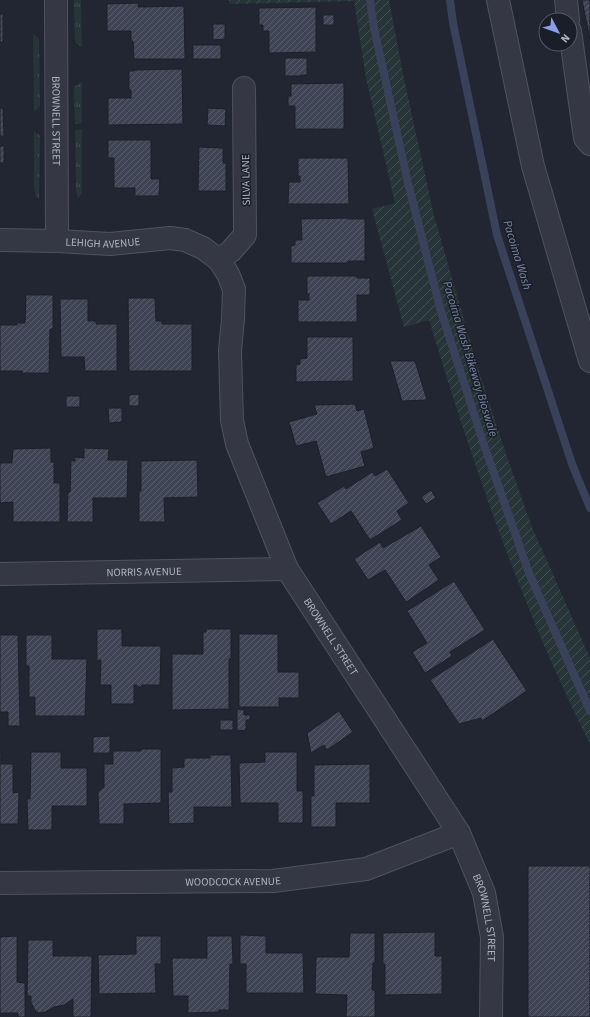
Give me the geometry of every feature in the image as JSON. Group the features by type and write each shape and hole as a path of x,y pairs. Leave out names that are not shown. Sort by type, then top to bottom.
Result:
{"street":[{"name":"BROWNELL STREET","path":"56,0 57,241"},
{"path":"498,0 533,166 590,361"},
{"path":"566,0 567,12"},
{"path":"573,52 585,138 590,144"},
{"name":"SILVA LANE","path":"211,254 231,251 245,235 244,88"},
{"name":"LEHIGH AVENUE","path":"0,240 110,244 170,238 184,240 211,254"},
{"name":"BROWNELL STREET","path":"211,254 228,274 234,289 230,351 232,420 237,444 287,569 459,833 484,893 491,930 491,1017"},
{"name":"NORRIS AVENUE","path":"0,574 287,569"},
{"name":"WOODCOCK AVENUE","path":"0,883 273,881 366,868 459,833"}],"green space":[{"path":"74,0 81,0 82,47 75,42"},
{"path":"229,0 389,0 403,74 434,216 478,368 532,527 590,658 590,744 542,641 500,536 463,428 429,320 404,327 372,209 395,203 366,78 354,1 229,4"},
{"path":"33,34 39,38 40,106 34,112"},
{"path":"82,82 82,123 75,124 74,87"},
{"path":"82,129 82,192 78,199 76,191 75,130"},
{"path":"34,131 40,136 39,199 36,197 34,188"}],"building":[{"path":"582,0 590,0 590,39"},
{"path":"139,3 138,7 184,6 185,59 134,59 131,31 107,31 107,4"},
{"path":"316,7 316,52 269,53 269,31 263,31 263,25 259,25 259,8"},
{"path":"0,14 3,14 3,42 0,42"},
{"path":"323,15 334,15 334,25 323,25"},
{"path":"213,24 225,24 225,39 213,40"},
{"path":"193,45 221,45 221,59 193,59"},
{"path":"285,58 307,58 307,75 285,76"},
{"path":"182,69 183,124 108,125 108,98 131,98 131,90 129,90 129,71"},
{"path":"344,83 344,129 295,129 295,106 288,106 288,96 291,96 291,84"},
{"path":"0,108 3,108 4,136 0,136"},
{"path":"208,108 226,109 225,126 207,125"},
{"path":"108,140 151,140 151,179 160,179 159,196 135,196 135,188 114,188 114,158 108,158"},
{"path":"0,146 4,146 4,163 0,163"},
{"path":"199,147 223,148 223,163 226,163 226,191 198,191"},
{"path":"298,158 348,158 349,204 288,204 289,182 300,182 300,176 298,176"},
{"path":"301,219 365,219 365,261 348,261 348,263 291,263 291,246 295,245 295,240 302,240"},
{"path":"307,276 357,276 357,278 370,278 370,295 357,295 357,322 298,322 298,300 309,300 309,294 307,294"},
{"path":"26,295 53,295 53,329 50,329 49,373 0,371 0,325 17,325 17,323 25,323"},
{"path":"128,298 155,298 156,321 162,321 162,324 192,324 192,371 129,371"},
{"path":"60,299 88,299 88,321 96,321 96,324 117,324 117,371 85,371 84,357 61,357"},
{"path":"307,337 353,337 353,381 296,382 296,365 300,364 300,359 307,358"},
{"path":"390,361 415,361 427,400 402,401"},
{"path":"139,394 139,406 129,406 129,395"},
{"path":"66,396 80,396 80,407 66,407"},
{"path":"355,404 357,411 364,409 374,448 361,452 365,466 326,477 316,441 296,446 289,422 317,414 314,405"},
{"path":"108,408 122,408 122,422 109,423"},
{"path":"51,448 51,462 54,462 54,483 60,483 60,522 13,522 13,502 0,503 0,463 12,463 13,449"},
{"path":"84,448 109,449 108,460 128,460 127,498 93,498 93,522 67,522 71,461 75,461 75,457 84,458"},
{"path":"197,460 198,497 164,498 165,522 139,522 141,461"},
{"path":"387,469 409,503 397,511 402,520 370,540 351,511 331,524 317,503 344,486 346,489 372,472 375,476"},
{"path":"431,490 436,498 426,504 421,497"},
{"path":"421,526 441,557 429,565 439,580 406,602 385,570 368,580 354,559 380,542 383,548"},
{"path":"454,581 485,630 450,652 452,656 425,673 412,652 427,643 407,611"},
{"path":"97,629 122,629 122,646 161,646 160,685 142,685 142,687 137,687 137,685 134,685 134,704 111,704 111,685 100,685 101,660 97,661"},
{"path":"206,629 231,629 231,659 229,659 229,709 172,710 172,654 203,654 203,632 206,632"},
{"path":"239,634 278,634 278,672 299,672 299,698 279,698 279,707 239,707"},
{"path":"0,635 18,635 20,726 8,726 8,712 0,712"},
{"path":"26,635 52,635 52,659 87,659 85,716 35,716 35,697 29,697 29,666 26,666"},
{"path":"493,639 527,691 482,721 481,718 459,724 430,680"},
{"path":"237,709 244,710 244,715 250,715 250,720 246,720 246,730 237,731"},
{"path":"339,711 353,732 327,750 324,745 311,753 307,733"},
{"path":"220,720 233,720 233,730 220,730"},
{"path":"110,736 110,753 93,753 93,737"},
{"path":"141,749 161,749 161,803 124,804 124,824 99,824 98,792 104,787 104,764 113,764 113,751 141,751"},
{"path":"0,752 1,764 13,764 13,793 19,792 18,824 0,824"},
{"path":"31,752 61,752 61,768 87,768 87,806 52,806 52,830 28,830 27,799 30,799"},
{"path":"265,752 297,752 297,791 303,791 303,823 278,823 278,803 240,803 239,763 265,762"},
{"path":"210,755 231,755 232,807 194,807 194,823 169,824 168,792 172,792 172,768 184,767 184,758 210,758"},
{"path":"370,764 370,803 336,803 336,827 311,827 311,796 314,796 314,765"},
{"path":"528,866 590,866 590,1017 528,1017"},
{"path":"435,932 435,956 442,956 442,994 385,995 383,933"},
{"path":"350,933 375,933 375,963 373,963 372,990 375,990 375,1017 346,1017 347,995 315,994 316,957 349,957"},
{"path":"240,935 266,936 266,953 303,953 304,993 246,993 246,964 240,964"},
{"path":"17,936 17,982 25,983 25,1017 18,1017 18,1013 0,1013 0,937"},
{"path":"136,936 161,936 161,964 155,964 156,993 99,994 98,955 136,954"},
{"path":"207,936 232,936 233,964 230,964 229,1010 219,1010 219,1012 188,1013 188,996 173,996 172,958 207,958"},
{"path":"28,940 53,940 53,956 92,956 91,1017 73,1017 73,999 64,1005 54,1007 45,1012 39,1013 35,1010 31,1003 31,996 27,996"}],"waterway":[{"name":"Pacoima Wash Bikeway Bioswale","path":"370,0 374,28 408,183 440,308 483,442 529,573 590,711"},
{"name":"Pacoima Wash","path":"450,0 453,23 497,235 572,464 590,508"}]}
